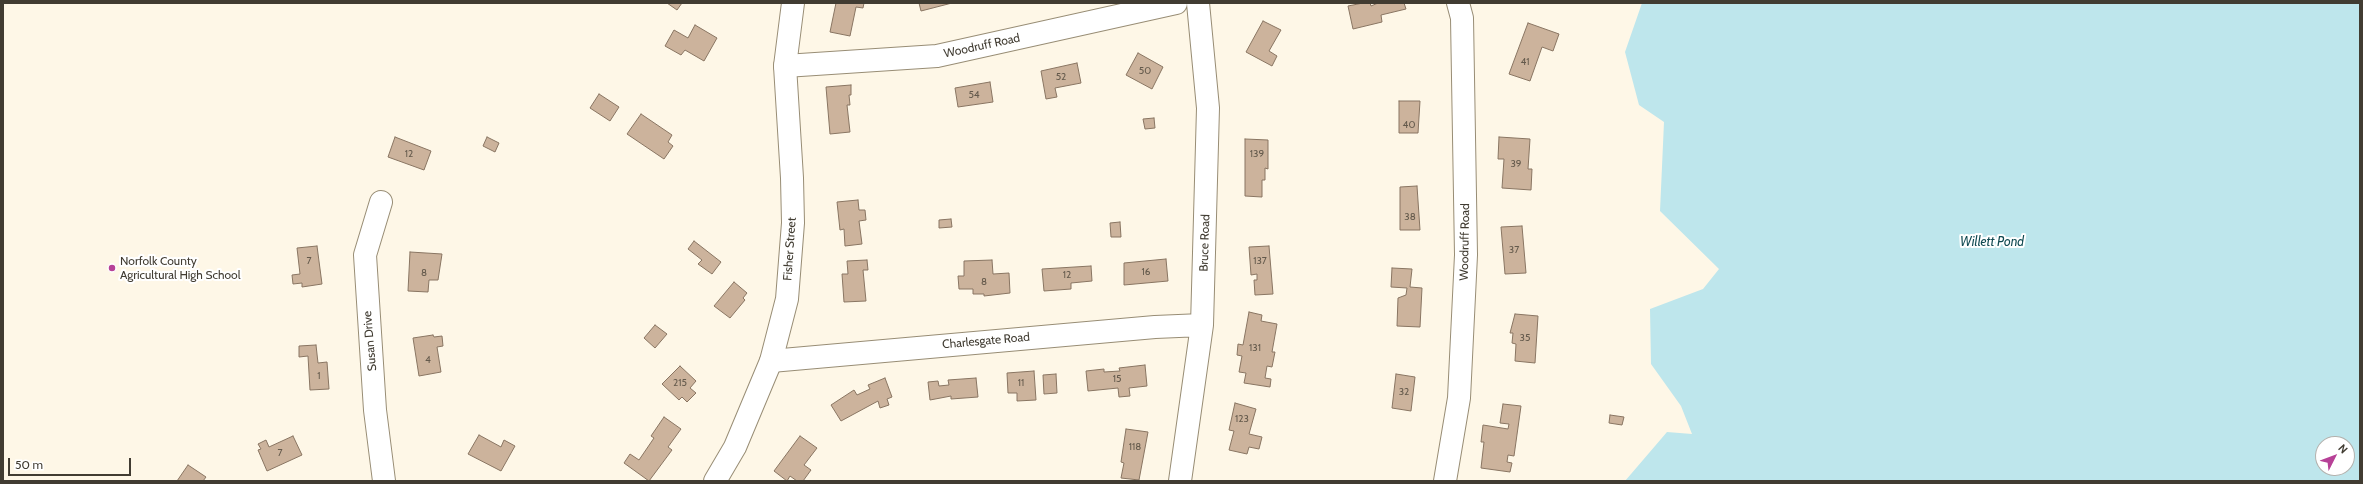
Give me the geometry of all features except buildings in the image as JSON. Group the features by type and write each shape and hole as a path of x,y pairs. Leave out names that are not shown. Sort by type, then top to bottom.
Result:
{"street":[{"name":"Fisher Street","path":"715,481 735,447 771,361 787,299 793,223 792,178 785,66 793,3"},
{"name":"Woodruff Road","path":"785,66 937,56 1176,3"},
{"name":"Bruce Road","path":"1180,481 1202,325 1208,108 1198,3"},
{"name":"Woodruff Road","path":"1446,481 1459,398 1466,255 1462,18 1458,3"},
{"name":"Susan Drive","path":"381,202 365,255 375,410 384,481"},
{"name":"Charlesgate Road","path":"771,361 1155,327 1202,325"}],"water":[{"name":"Willett Pond","path":"1642,3 2360,3 2360,481 1625,481 1667,432 1692,434 1681,406 1651,364 1650,309 1703,289 1719,269 1660,211 1664,122 1639,105 1625,52"}],"place":[{"name":"Norfolk County Agricultural High School","path":"112,268"}]}
